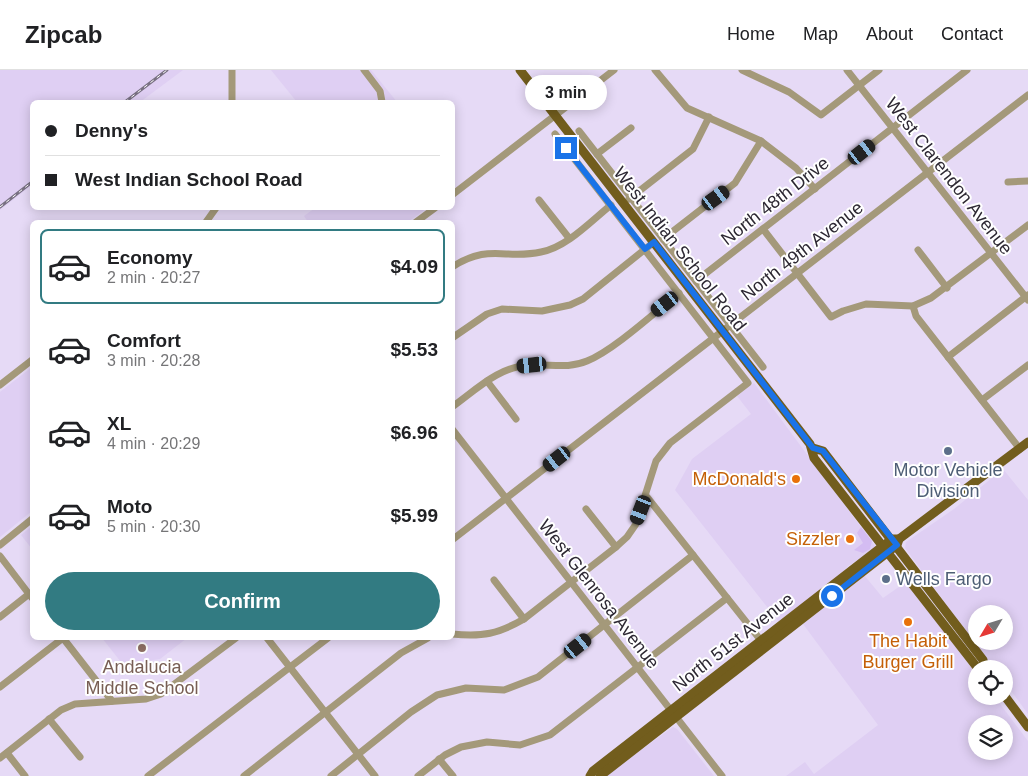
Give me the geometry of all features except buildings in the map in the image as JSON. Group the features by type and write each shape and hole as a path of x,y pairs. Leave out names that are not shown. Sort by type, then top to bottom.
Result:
{"main road":[{"name":"West Indian School Road","path":"520,70 627,200 727,328 813,448 814,458 971,660"},
{"name":"North 51st Avenue","path":"600,776 674,714 763,644 885,549 1028,442"},
{"name":"West Indian School Road","path":"813,448 823,451 896,541 983,660"},
{"path":"1012,705 1028,727"},
{"name":"North 51st Avenue","path":"590,776 593,771 674,714"}],"street":[{"path":"232,70 232,100"},
{"path":"364,70 380,91 382,100"},
{"path":"455,192 614,70"},
{"path":"654,70 681,103 761,141 796,168 815,189"},
{"path":"745,70 789,92 820,116 879,70"},
{"name":"West Clarendon Avenue","path":"847,70 1027,297"},
{"name":"North 48th Drive","path":"696,281 967,70"},
{"name":"North 49th Avenue","path":"455,538 1028,95"},
{"path":"627,200 693,149 709,117"},
{"path":"597,154 631,128"},
{"name":"West Indian School Road","path":"579,131 597,154 627,200"},
{"name":"West Indian School Road","path":"555,134 748,383 670,443 656,461 648,481 646,497"},
{"path":"455,336 487,314 502,310 542,311 570,306 583,298 645,249 735,183 761,141"},
{"path":"1008,182 1028,180"},
{"path":"539,200 569,238"},
{"path":"455,266 464,260 494,252 522,256 543,252 558,246 611,206"},
{"path":"419,220 432,210"},
{"path":"763,229 832,317 843,311 866,304 912,306 947,288 1028,225"},
{"name":"West Indian School Road","path":"659,240 696,281 727,328 763,367"},
{"path":"918,250 947,288"},
{"path":"455,405 487,381 513,367 532,365 566,367 588,361 609,348 679,293"},
{"path":"948,357 1027,297"},
{"path":"912,306 916,316 1020,449"},
{"path":"0,385 30,362"},
{"path":"982,400 1028,364"},
{"path":"487,381 516,419"},
{"name":"West Glenrosa Avenue","path":"455,433 722,776"},
{"path":"455,634 484,636 509,628 524,619 627,538 636,524 646,497"},
{"path":"646,497 763,644"},
{"path":"586,509 616,547"},
{"path":"0,545 30,521"},
{"path":"0,556 30,595"},
{"path":"330,776 437,695 466,688 504,690 538,677 693,556"},
{"path":"494,580 524,619"},
{"path":"0,617 30,597"},
{"path":"418,776 439,759 466,745 486,742 520,745 550,735 727,598"},
{"path":"0,687 60,640"},
{"path":"65,640 112,701"},
{"path":"0,758 49,719 76,704 146,699 161,694 233,640"},
{"path":"269,640 375,776"},
{"path":"148,776 325,640"},
{"path":"244,776 405,650 424,640"},
{"path":"49,719 80,757"},
{"path":"7,752 25,776"},
{"path":"439,759 453,776"}],"shaded area":[{"path":"0,70 183,70 143,100 30,100 30,187 0,210"},
{"path":"271,70 371,70 395,100 295,100"},
{"path":"312,210 424,210 411,220 307,220 304,216"},
{"path":"30,369 30,513 0,537 0,392"},
{"path":"754,383 875,546 873,550 848,566 842,573 779,622 675,490 692,459 751,414 737,396"},
{"path":"1003,469 1028,500 1028,714 1013,693 1013,660 987,660 980,650 1013,650 1013,605 968,605 968,634 905,548 906,542 954,509"},
{"path":"861,527 872,541 870,549 863,553 854,550 863,543 857,533"},
{"path":"30,528 30,546 21,535"},
{"path":"864,575 883,598 906,582 968,663 968,705 1001,705 1008,715 968,715 968,760 1013,760 1013,721 1028,741 1028,776 786,776 805,762 814,774 878,725 803,624"},
{"name":"Andalucia Middle School","path":"104,640 184,640 160,659 126,664 121,662"},
{"path":"673,727 677,729 714,776 605,776"}],"railway":[{"path":"128,100 167,70"},
{"path":"0,207 30,184"}],"place":[{"name":"Motor Vehicle Division","path":"948,451"},
{"name":"McDonald's","path":"796,479"},
{"name":"Sizzler","path":"850,539"},
{"name":"Wells Fargo","path":"886,579"},
{"name":"The Habit Burger Grill","path":"908,622"},
{"name":"Andalucia Middle School","path":"142,648"}],"route":[{"path":"566,148 645,249 654,242 813,448 823,451 897,545 832,596"}]}
